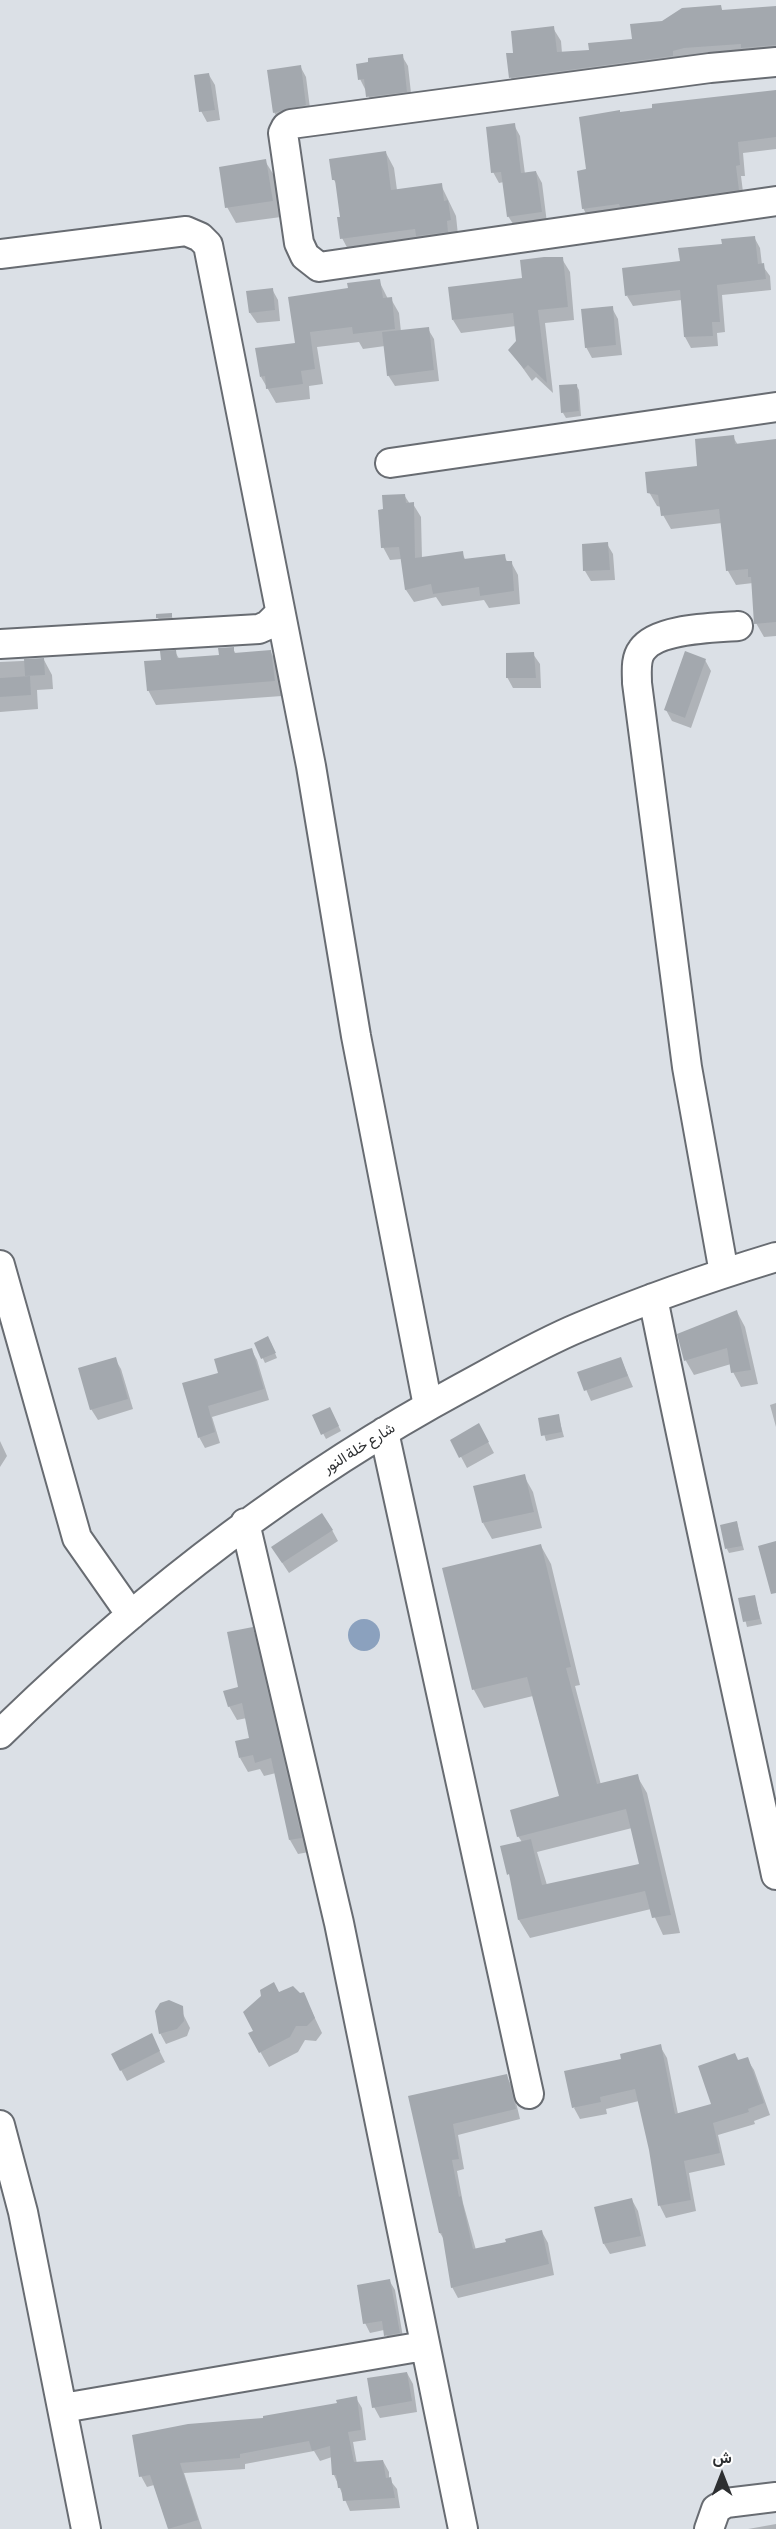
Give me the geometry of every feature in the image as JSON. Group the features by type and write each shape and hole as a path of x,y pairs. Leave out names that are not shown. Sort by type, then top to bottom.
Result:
{"street":[{"path":"776,62 710,68 291,124 286,127 284,133 299,243 305,256 319,267 776,201"},
{"path":"0,254 186,231 200,237 208,245 311,766 356,1036 428,1406"},
{"path":"390,463 776,407"},
{"path":"0,644 259,630 280,614"},
{"path":"724,1273 687,1067 637,682 637,661 642,649 657,639 687,631 738,626"},
{"name":"شارع خلة النور","path":"0,1734 131,1615 245,1523 286,1494 384,1432 511,1361 578,1328 653,1298 776,1257"},
{"path":"0,1266 77,1538 131,1615"},
{"path":"653,1298 702,1541 730,1657 776,1875"},
{"path":"384,1432 529,2094"},
{"path":"245,1523 339,1923 463,2529"},
{"path":"0,2125 23,2212 86,2529"},
{"path":"63,2408 424,2346"},
{"path":"709,2529 716,2509 726,2503 776,2497"}],"water":[{"path":"364,1619 375,1624 380,1635 375,1646 364,1651 353,1646 348,1635 353,1624"}],"building":[{"path":"721,5 722,10 776,6 776,45 741,48 741,44 684,48 673,51 673,56 509,78 506,53 513,53 511,31 554,26 557,52 589,50 588,43 632,39 630,24 662,21 682,8"},
{"path":"403,54 407,92 366,97 364,79 358,80 356,64 368,62 368,58"},
{"path":"301,65 306,105 273,113 267,70"},
{"path":"209,73 215,110 199,112 194,75"},
{"path":"776,90 776,137 738,142 740,165 736,166 739,190 620,207 619,204 582,209 577,171 586,169 579,117 620,110 620,112 652,108 652,104"},
{"path":"515,123 521,173 536,171 542,212 507,217 501,172 491,173 486,127"},
{"path":"386,151 391,190 442,183 444,201 448,200 451,220 447,221 448,232 416,236 415,229 340,239 337,217 340,217 335,180 332,180 329,159"},
{"path":"266,159 273,201 225,208 219,167"},
{"path":"755,236 758,264 764,263 766,279 717,285 720,322 712,322 713,336 684,337 680,290 625,296 622,268 680,261 678,248 722,244 721,239"},
{"path":"563,257 568,307 538,310 547,383 528,365 524,369 508,350 516,341 513,313 452,320 448,287 522,278 520,260"},
{"path":"380,279 383,298 392,297 395,329 353,334 352,327 310,332 315,369 301,371 303,384 266,389 265,376 260,377 255,348 295,343 288,297 348,288 347,283"},
{"path":"273,288 275,310 249,313 246,291"},
{"path":"613,306 616,345 585,348 581,309"},
{"path":"429,327 434,370 387,376 382,332"},
{"path":"577,384 579,411 561,413 559,385"},
{"path":"734,435 735,444 776,439 776,622 754,624 751,577 748,577 748,569 726,571 719,509 661,516 658,495 647,493 645,472 697,466 695,439"},
{"path":"405,494 406,503 414,502 415,558 463,551 464,559 505,554 506,561 512,561 514,591 480,596 479,587 433,594 431,584 405,590 399,547 381,548 378,510 383,509 382,495"},
{"path":"608,542 610,570 583,571 582,544"},
{"path":"172,613 172,617 156,618 156,614"},
{"path":"234,647 234,653 271,650 275,681 147,691 144,661 161,660 160,651 176,650 177,658 219,655 218,648"},
{"path":"685,651 706,659 685,718 664,710"},
{"path":"534,652 536,678 506,678 506,653"},
{"path":"44,658 45,675 25,676 24,659"},
{"path":"30,676 31,695 0,697 0,678"},
{"path":"737,1310 751,1370 731,1373 727,1348 684,1361 677,1334"},
{"path":"268,1336 276,1353 261,1359 254,1343"},
{"path":"252,1348 264,1389 208,1406 215,1432 198,1438 182,1383 218,1373 214,1359"},
{"path":"116,1357 128,1399 90,1410 78,1368"},
{"path":"621,1357 628,1376 584,1391 577,1372"},
{"path":"330,1407 339,1426 321,1435 312,1415"},
{"path":"559,1414 562,1432 541,1436 538,1418"},
{"path":"479,1423 489,1442 459,1458 450,1440"},
{"path":"525,1474 534,1512 482,1523 473,1486"},
{"path":"322,1513 333,1530 282,1563 271,1547"},
{"path":"737,1521 742,1546 725,1549 720,1525"},
{"path":"776,1541 776,1593 771,1594 758,1546"},
{"path":"541,1544 571,1667 566,1668 597,1784 638,1774 671,1915 652,1918 645,1891 518,1920 509,1874 507,1875 500,1846 531,1839 542,1885 639,1864 626,1809 517,1837 510,1810 559,1796 527,1677 472,1690 442,1568"},
{"path":"755,1595 760,1619 743,1622 738,1598"},
{"path":"253,1627 302,1838 289,1840 271,1758 255,1763 253,1755 239,1758 235,1741 249,1738 242,1703 228,1707 223,1691 238,1687 227,1632"},
{"path":"274,1982 279,1992 293,1986 300,1993 304,1992 315,2018 307,2026 296,2026 290,2037 259,2053 248,2033 253,2031 243,2012 261,1996 260,1990"},
{"path":"169,2000 183,2006 184,2021 177,2029 159,2034 155,2011 160,2003"},
{"path":"152,2033 160,2051 120,2071 111,2054"},
{"path":"661,2044 675,2114 711,2104 698,2066 735,2053 738,2060 748,2057 764,2103 748,2109 749,2112 713,2123 720,2153 684,2161 691,2200 658,2206 649,2150 635,2089 600,2097 601,2102 572,2108 564,2071 621,2059 620,2054"},
{"path":"507,2074 516,2109 453,2124 459,2159 452,2160 459,2197 461,2196 473,2249 506,2242 505,2239 542,2230 549,2264 451,2288 442,2233 439,2233 408,2096"},
{"path":"632,2198 641,2236 603,2244 594,2207"},
{"path":"390,2279 400,2333 384,2336 382,2321 363,2324 357,2285"},
{"path":"407,2372 412,2401 372,2408 367,2378"},
{"path":"357,2396 361,2430 348,2432 354,2462 383,2460 386,2478 391,2477 395,2498 343,2501 336,2475 332,2475 330,2446 312,2451 309,2441 240,2454 240,2458 180,2463 198,2520 168,2529 150,2475 139,2477 132,2435 188,2424 263,2418 263,2416 337,2403 336,2400"}]}
